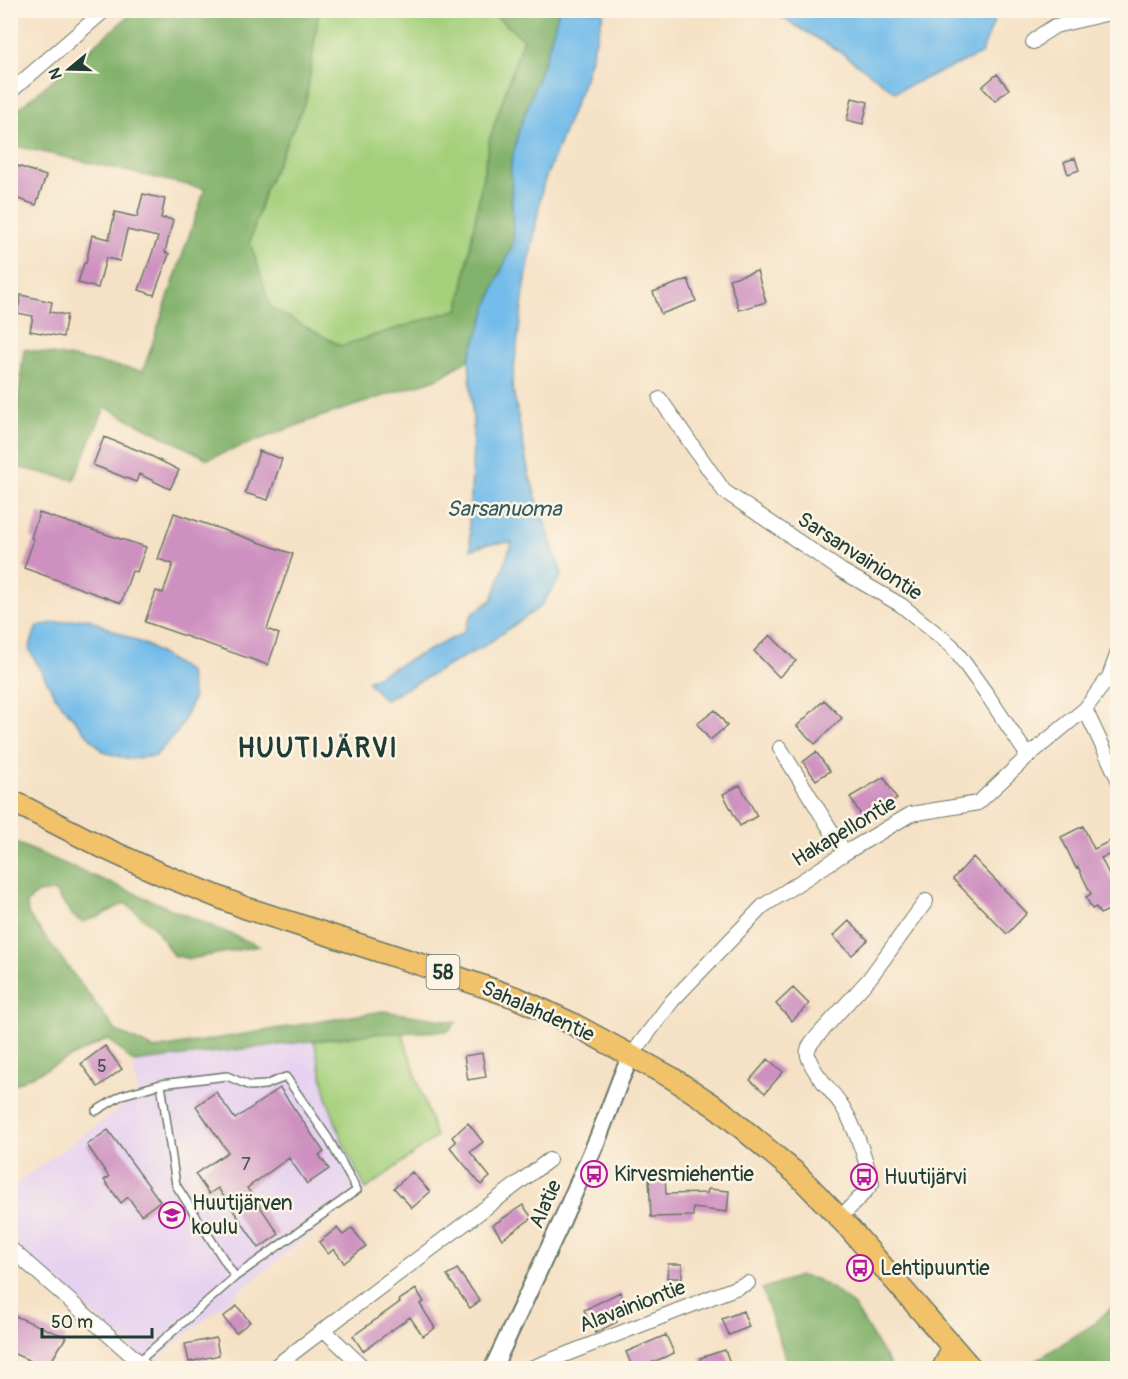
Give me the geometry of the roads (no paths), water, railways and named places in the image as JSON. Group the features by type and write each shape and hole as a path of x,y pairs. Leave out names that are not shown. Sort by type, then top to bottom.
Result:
{"main road":[{"name":"Sahalahdentie","path":"10,800 102,847 161,874 246,908 517,998 573,1024 672,1078 719,1109 797,1174 840,1218 971,1368"},
{"path":"943,1368 953,1348"}],"street":[{"path":"10,92 105,10"},
{"path":"1033,42 1055,26 1118,11"},
{"name":"Sarsanvainiontie","path":"660,399 724,491 842,571 901,605 952,646 1028,756"},
{"name":"Hakapellontie","path":"631,1056 672,1001 763,906 911,814 978,803 1028,756 1085,709 1109,677 1118,652"},
{"path":"1085,709 1118,779"},
{"path":"780,748 845,853"},
{"path":"840,1218 872,1183 860,1142 844,1108 814,1069 807,1049 870,979 926,901"},
{"name":"Alatie","path":"493,1368 560,1225 631,1056"},
{"path":"273,1368 549,1160"},
{"path":"10,1248 142,1365"},
{"name":"Alavainiontie","path":"531,1368 748,1283"},
{"path":"324,1330 364,1368"}],"lane":[{"path":"96,1110 122,1095 161,1084 227,1076 250,1086 265,1085 286,1077 328,1138 357,1190 235,1277 142,1365"},
{"path":"161,1084 176,1185 235,1277"}],"water":[{"name":"Sarsanuoma","path":"559,10 604,11 585,78 543,185 525,284 512,384 529,475 562,575 540,607 484,646 385,700 367,681 463,633 472,614 492,600 512,542 487,544 471,550 469,522 473,423 469,359 496,283 513,244 511,164 518,133 547,53"},
{"path":"771,11 998,11 981,54 895,92 842,53"},
{"path":"86,618 148,646 189,672 193,699 179,730 155,756 127,759 104,752 55,696 29,649 37,626"}],"place":[{"name":"Kirvesmiehentie","path":"594,1174"},
{"name":"Huutijärvi","path":"864,1177"},
{"name":"Huutijärven koulu","path":"172,1215"},
{"name":"Lehtipuuntie","path":"860,1268"}],"district":[{"name":"HUUTIJÄRVI","path":"318,748"}]}
